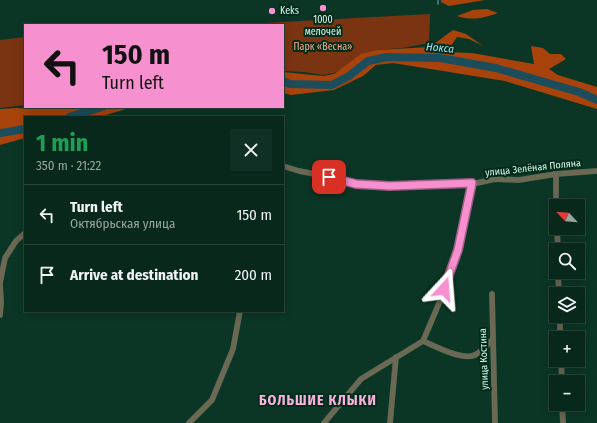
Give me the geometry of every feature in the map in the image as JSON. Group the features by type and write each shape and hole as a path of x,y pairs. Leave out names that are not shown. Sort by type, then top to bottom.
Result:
{"street":[{"name":"улица Зелёная Поляна","path":"284,166 299,171 337,178 356,184 403,187 472,183 495,179 519,180 556,174 597,170"},
{"path":"556,174 556,199"},
{"path":"324,423 361,379 423,341 440,301 458,250 472,183"},
{"path":"0,315 2,303 0,283 5,258 16,241 24,234"},
{"name":"улица Костина","path":"492,294 495,423"},
{"path":"189,423 212,400 233,349 240,312"},
{"path":"423,341 457,354 469,356 475,355 492,340"},
{"path":"390,423 396,357"},
{"path":"562,411 563,423"}],"green space":[{"name":"Парк «Весна»","path":"430,14 429,43 402,48 377,50 334,73 323,75 284,71 284,24 245,24"},
{"path":"24,37 24,105 0,108 0,40"}],"shaded area":[{"path":"441,0 485,0 449,6 441,2"},
{"path":"487,9 498,13 478,18 457,16 473,10"},
{"path":"453,30 466,34 483,46 469,39 457,37 447,52 472,53 534,64 531,46 543,48 550,54 561,54 566,59 549,69 558,75 597,87 597,109 505,81 393,63 376,65 363,76 334,90 291,95 284,93 284,72 323,76 334,74 361,54 377,50 430,47"},
{"path":"130,108 102,116 24,116 24,138 0,145 0,109"}],"waterway":[{"name":"Нокса","path":"284,81 290,84 332,85 349,76 368,61 387,57 440,58 496,68 579,92 597,100"},
{"name":"Нокса","path":"72,116 99,108"},
{"name":"Нокса","path":"0,133 24,129"}],"place":[{"name":"1000 мелочей","path":"323,8"},
{"name":"Keks","path":"272,11"}],"district":[{"name":"БОЛЬШИЕ КЛЫКИ","path":"318,400"}],"route":[{"path":"329,177 356,184 374,186 403,187 472,183 458,250 444,289"}]}
